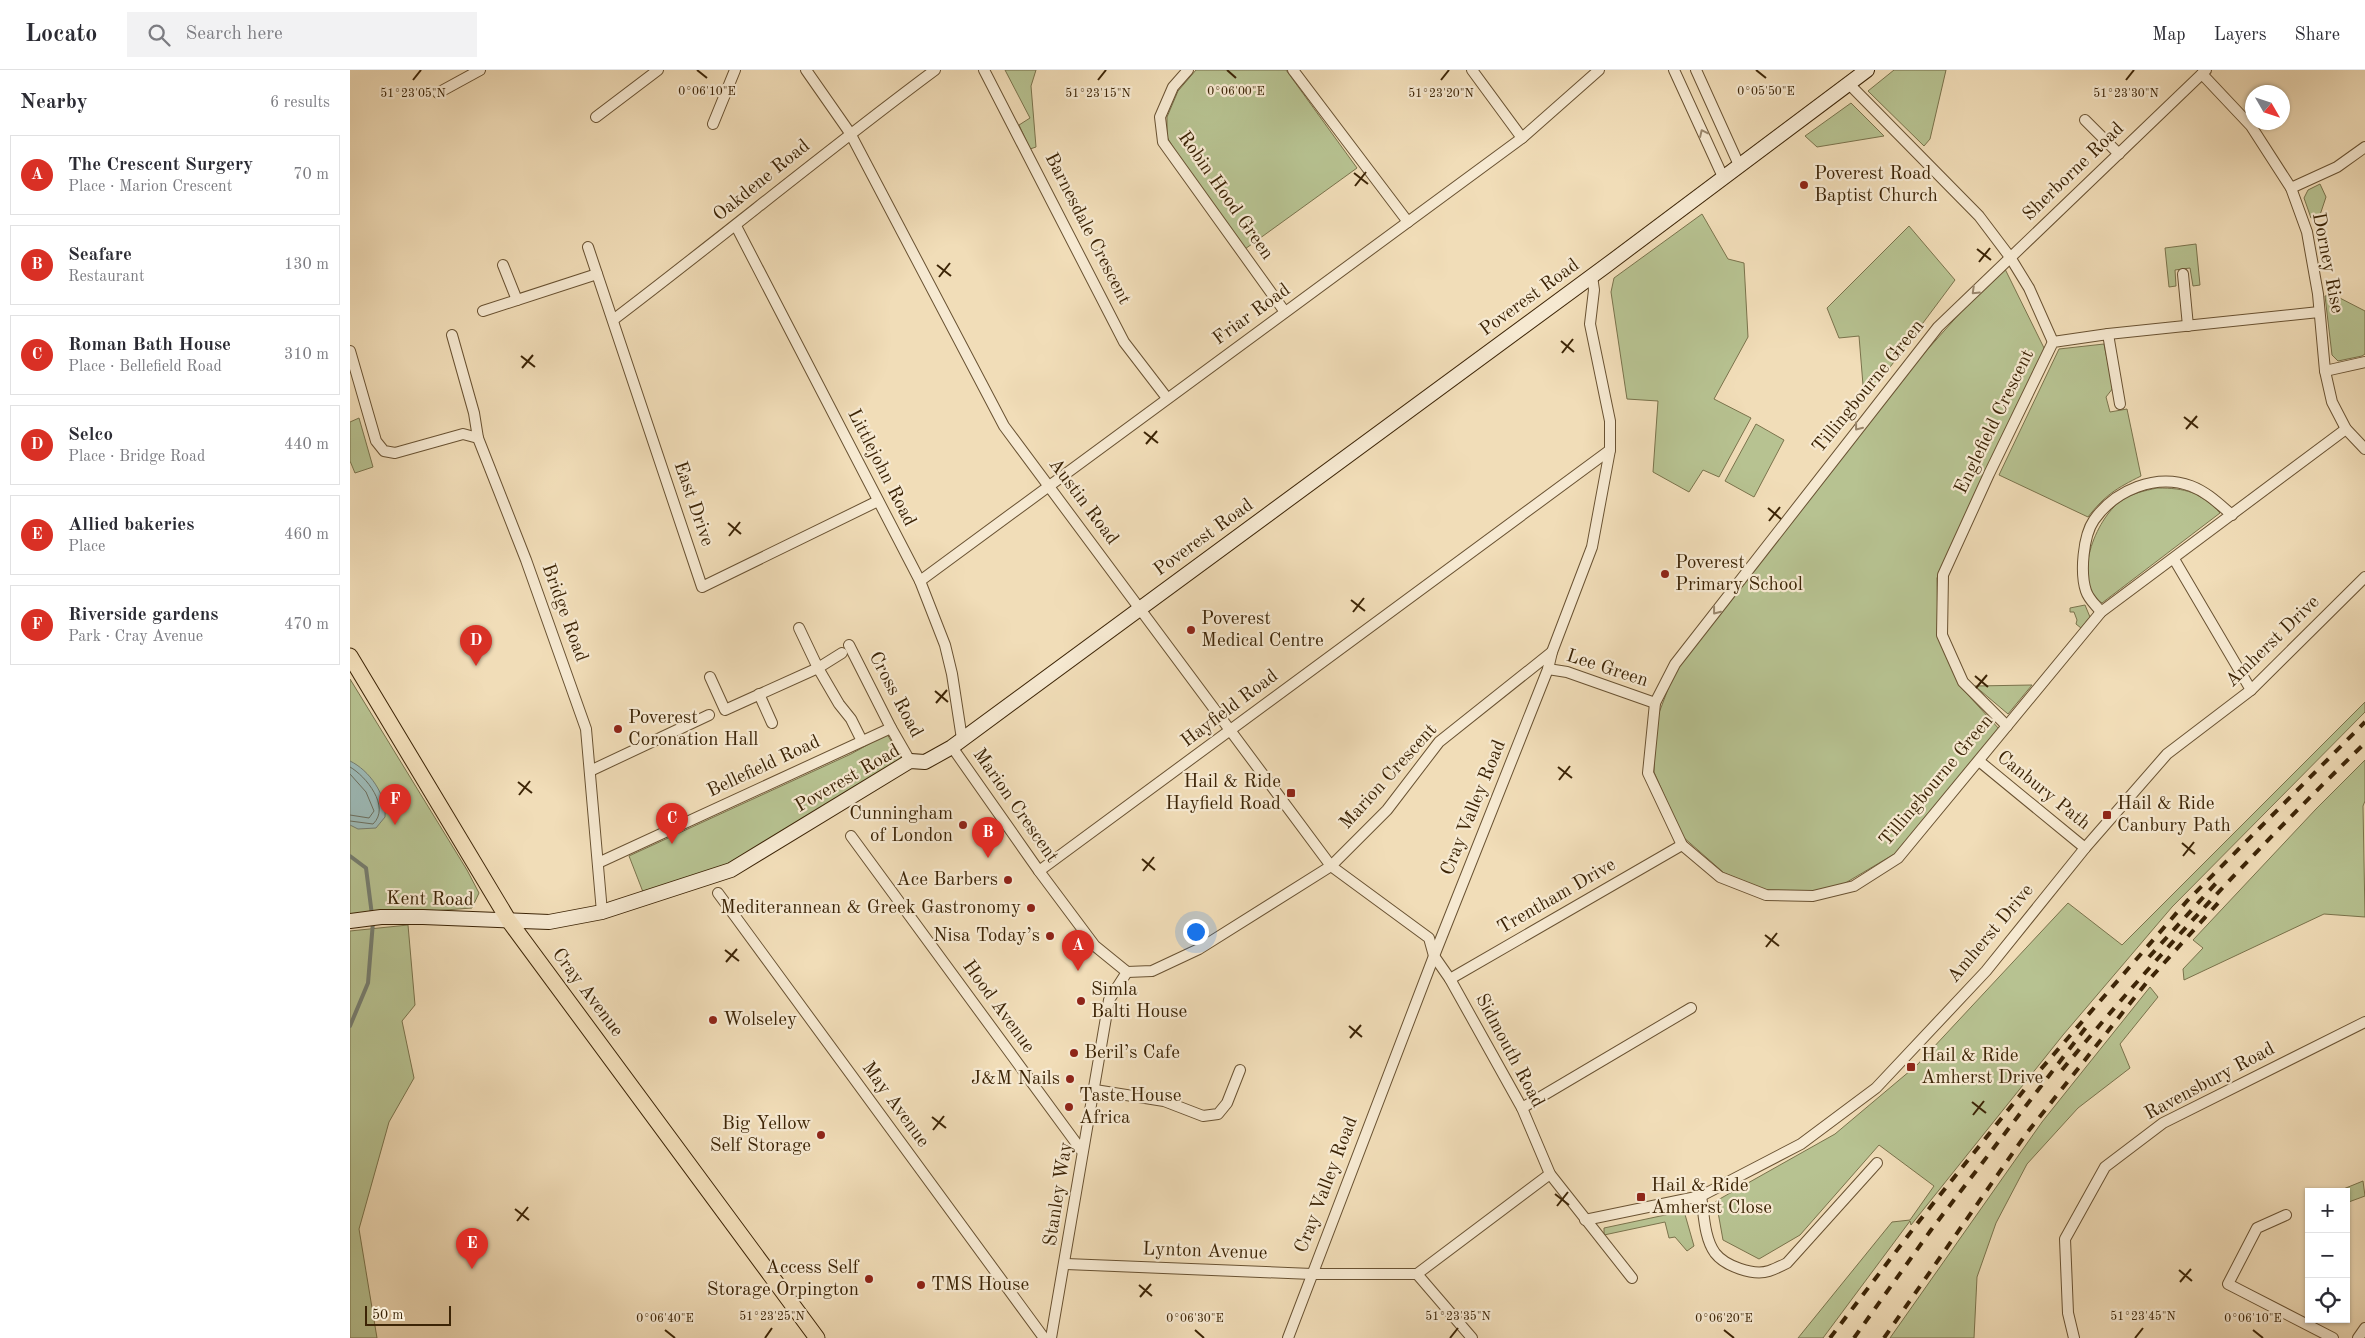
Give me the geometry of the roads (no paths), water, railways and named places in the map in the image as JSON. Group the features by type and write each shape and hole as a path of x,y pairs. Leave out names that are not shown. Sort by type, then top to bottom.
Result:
{"main road":[{"name":"Cray Avenue","path":"350,656 509,921 816,1338"}],"street":[{"path":"438,93 479,70"},
{"path":"596,117 658,70"},
{"path":"713,124 735,70"},
{"name":"Austin Road","path":"806,70 850,133 1004,426 1331,866"},
{"name":"Oakdene Road","path":"613,320 736,226 850,133 935,70"},
{"name":"Barnesdale Crescent","path":"984,70 1124,342 1167,398"},
{"name":"Robin Hood Green","path":"1188,70 1173,87 1160,116 1163,142 1285,312"},
{"path":"1292,70 1408,222"},
{"path":"1472,70 1522,138"},
{"name":"Friar Road","path":"920,581 1522,138 1599,70"},
{"path":"1674,70 1723,177"},
{"path":"1696,70 1740,165"},
{"name":"Poverest Road","path":"509,921 549,922 602,912 730,870 910,761 925,762 957,743 1592,276 1867,70"},
{"name":"Sherborne Road","path":"2010,257 2204,72"},
{"name":"Dorney Rise","path":"2204,72 2251,126 2292,188 2307,232 2319,312 2325,371 2332,402 2346,429 2365,449"},
{"path":"1849,84 1979,216 2010,257 2029,288 2053,342"},
{"path":"2085,120 2119,154"},
{"path":"2292,188 2337,167 2365,147"},
{"name":"Littlejohn Road","path":"736,226 920,581 945,645 952,674 957,743"},
{"name":"East Drive","path":"588,248 702,587 878,501"},
{"name":"Tillingbourne Green","path":"2010,257 1938,328 1887,390 1675,664 1655,704 1648,773 1682,845 1720,877 1766,895 1813,896 1854,886 1898,858 2102,612 2346,429"},
{"path":"503,265 517,300"},
{"path":"483,311 597,274"},
{"path":"2183,274 2188,326"},
{"name":"Cray Valley Road","path":"1288,1338 1434,956 1548,670 1552,652 1592,547 1610,450 1610,421 1590,324 1594,290 1592,276"},
{"name":"Englefield Crescent","path":"2007,726 1963,682 1942,635 1943,575 1989,474 2053,342 2108,334 2319,312"},
{"name":"Bridge Road","path":"452,334 474,413 478,438 526,560 586,729 602,912"},
{"path":"2108,334 2120,404"},
{"path":"350,351 376,441 384,450 395,453 463,434 478,438"},
{"path":"2325,371 2365,362"},
{"name":"Hayfield Road","path":"1039,871 1610,450"},
{"path":"2102,612 2086,591 2082,556 2093,521 2116,497 2145,484 2167,482 2191,486 2213,498 2232,515"},
{"path":"2174,558 2252,690"},
{"name":"Amherst Drive","path":"1585,1220 1701,1196 1801,1144 1876,1088 1986,971 2085,848 2166,754 2252,690 2365,577"},
{"path":"799,628 818,668 839,704 851,719 862,741"},
{"name":"Cross Road","path":"849,646 910,761"},
{"name":"Marion Crescent","path":"957,743 966,765 1039,871 1095,946 1127,972 1152,971 1199,949 1331,866 1387,810 1439,742 1552,652"},
{"path":"710,677 725,710 818,668 842,653"},
{"name":"Lee Green","path":"1548,670 1566,672 1655,704"},
{"path":"759,694 772,723"},
{"path":"590,771 709,715"},
{"name":"Bellefield Road","path":"598,863 891,728"},
{"name":"Canbury Path","path":"1979,761 2085,848"},
{"name":"Hood Avenue","path":"851,836 1082,1151"},
{"name":"Trentham Drive","path":"1450,979 1682,845"},
{"name":"Sidmouth Road","path":"1331,866 1429,938 1434,956 1450,979 1522,1108 1550,1174 1632,1278"},
{"name":"May Avenue","path":"718,893 1044,1338"},
{"name":"Kent Road","path":"350,921 381,917 474,918 509,921"},
{"name":"Stanley Way","path":"1052,1338 1066,1264 1082,1151 1095,1090 1109,1000 1127,972"},
{"path":"1522,1108 1691,1008"},
{"name":"Ravensbury Road","path":"2074,1338 2068,1313 2065,1239 2105,1167 2163,1123 2365,1022"},
{"path":"1095,1090 1164,1101 1203,1116 1218,1114 1227,1103 1240,1070"},
{"path":"1701,1196 1709,1240 1715,1253 1728,1264 1754,1272 1768,1272 1787,1263 1878,1163"},
{"path":"1472,1338 1417,1274 1550,1174"},
{"path":"2286,1215 2257,1228 2228,1284 2333,1338"},
{"name":"Lynton Avenue","path":"1066,1264 1312,1274 1417,1274"},
{"path":"2358,1338 2365,1328"}],"water":[{"path":"350,761 364,770 380,792 385,809 385,817 376,828 358,829 350,825"}],"waterway":[{"path":"350,856 366,868 372,915"},
{"path":"350,1026 368,983 373,922"}],"railway":[{"path":"1830,1338 1920,1220 2041,1069 2187,901 2365,722"},
{"path":"2062,1070 2171,943 2286,822 2365,743"},
{"path":"2149,957 2218,881"},
{"path":"1884,1338 2026,1134 2147,982 2218,903"},
{"path":"1854,1338 1931,1230 2087,1026"}],"place":[{"name":"Poverest Road Baptist Church","path":"1804,185"},
{"name":"Poverest Primary School","path":"1665,574"},
{"name":"Poverest Medical Centre","path":"1191,630"},
{"name":"Selco","path":"476,666"},
{"name":"Poverest Coronation Hall","path":"618,729"},
{"name":"Hail & Ride Hayfield Road","path":"1291,793"},
{"name":"Hail & Ride Canbury Path","path":"2107,815"},
{"name":"Riverside gardens","path":"395,825"},
{"name":"Cunningham of London","path":"963,825"},
{"name":"Roman Bath House","path":"672,844"},
{"name":"Seafare","path":"988,858"},
{"name":"Ace Barbers","path":"1008,880"},
{"name":"Mediterannean & Greek Gastronomy","path":"1031,908"},
{"name":"Nisa Today’s","path":"1050,936"},
{"name":"The Crescent Surgery","path":"1078,971"},
{"name":"Simla Balti House","path":"1081,1001"},
{"name":"Wolseley","path":"713,1020"},
{"name":"Beril’s Cafe","path":"1074,1053"},
{"name":"Hail & Ride Amherst Drive","path":"1911,1067"},
{"name":"J&M Nails","path":"1070,1079"},
{"name":"Taste House Africa","path":"1069,1107"},
{"name":"Big Yellow Self Storage","path":"821,1135"},
{"name":"Hail & Ride Amherst Close","path":"1641,1197"},
{"name":"Allied bakeries","path":"472,1269"},
{"name":"Access Self Storage Orpington","path":"869,1279"},
{"name":"TMS House","path":"921,1285"}]}
